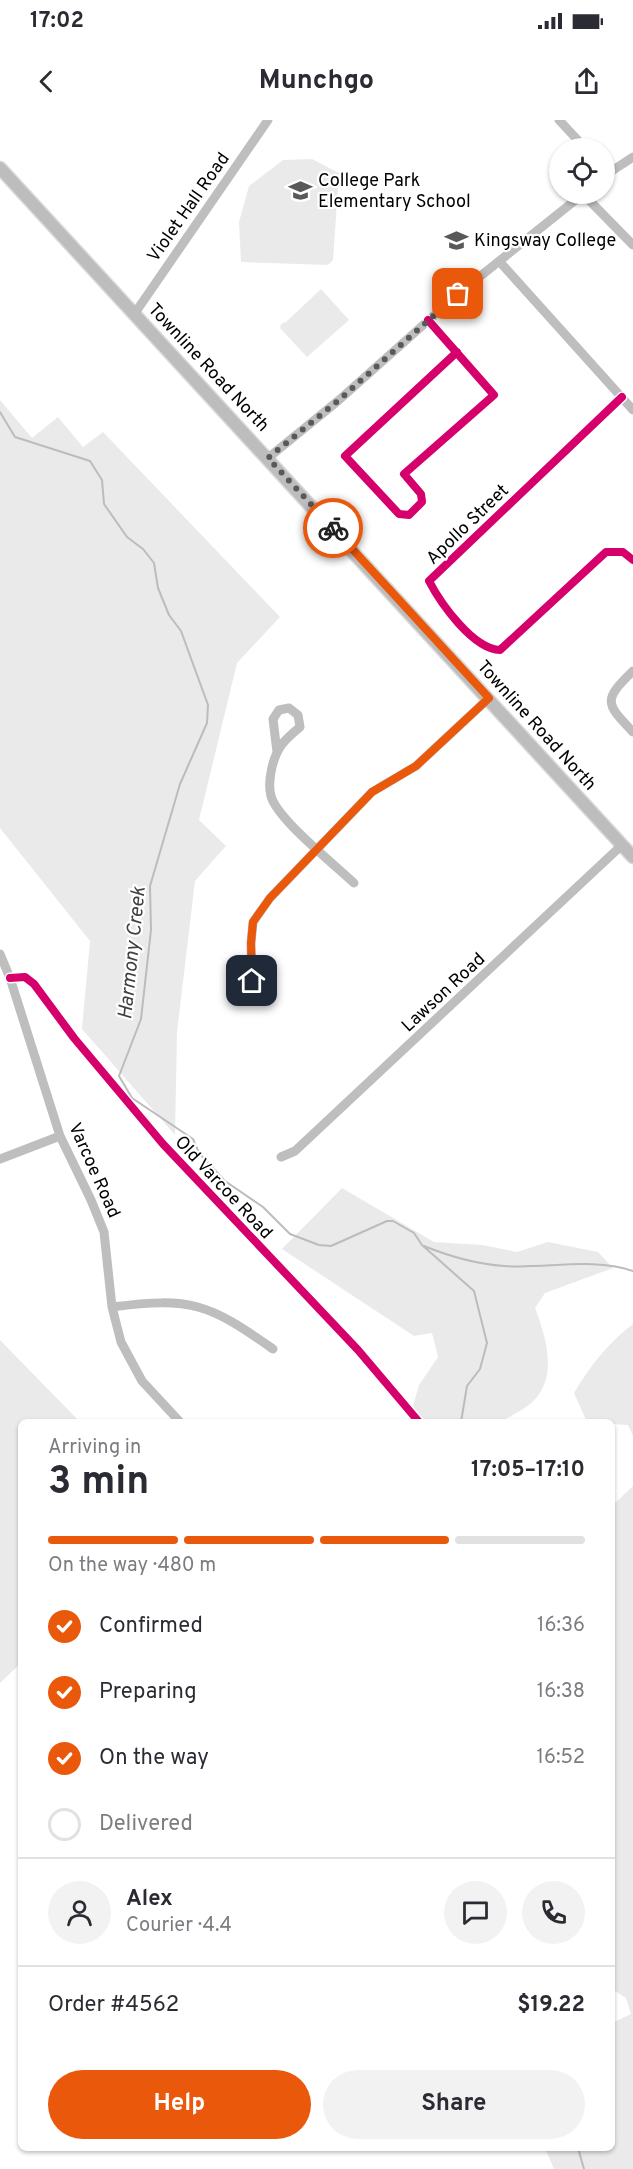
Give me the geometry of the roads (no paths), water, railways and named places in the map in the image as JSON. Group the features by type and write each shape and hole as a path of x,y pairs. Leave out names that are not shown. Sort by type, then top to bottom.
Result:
{"main road":[{"name":"Townline Road North","path":"0,168 633,857"}],"street":[{"name":"Violet Hall Road","path":"135,313 268,120"},
{"path":"559,120 576,138"},
{"path":"615,168 633,157"},
{"path":"268,458 428,320 570,204"},
{"path":"593,204 633,245"},
{"path":"499,261 633,410"},
{"path":"428,320 457,352 494,395 404,474 421,494 422,502 410,515 399,513 345,456 457,352"},
{"name":"Apollo Street","path":"622,397 429,581 439,599 463,627 489,650 500,650 606,552 623,552 633,560"},
{"path":"633,671 616,688 611,698 611,707 633,732"},
{"path":"252,981 253,922 270,898 372,792 416,766 489,698"},
{"path":"277,752 269,783 271,798 286,819 354,883"},
{"name":"Lawson Road","path":"281,1157 296,1151 622,845"},
{"name":"Varcoe Road","path":"0,954 10,978 60,1137 104,1232 112,1307 121,1342 142,1382 177,1419"},
{"name":"Old Varcoe Road","path":"10,978 25,977 34,984 74,1038 163,1144 358,1350 416,1419"},
{"path":"0,1159 60,1137"},
{"path":"112,1307 170,1301 194,1305 214,1311 236,1323 273,1349"}],"waterway":[{"name":"Harmony Creek","path":"0,412 15,437 90,461 102,480 104,504 127,537 143,549 154,563 158,588 169,615 181,631 208,705 207,723 180,784 150,886 151,930 141,1019 119,1076 132,1098 193,1139 199,1153 225,1181 263,1207 290,1234 319,1245 331,1246 387,1221 393,1221 414,1233 422,1245 474,1291 487,1343 480,1369 467,1386 462,1419"},
{"path":"424,1246 483,1264 520,1267 585,1264 633,1271"},
{"name":"Harmony Creek","path":"579,2151 584,2169"}],"place":[{"name":"College Park Elementary School","path":"300,190"},
{"name":"Kingsway College","path":"456,240"}]}
